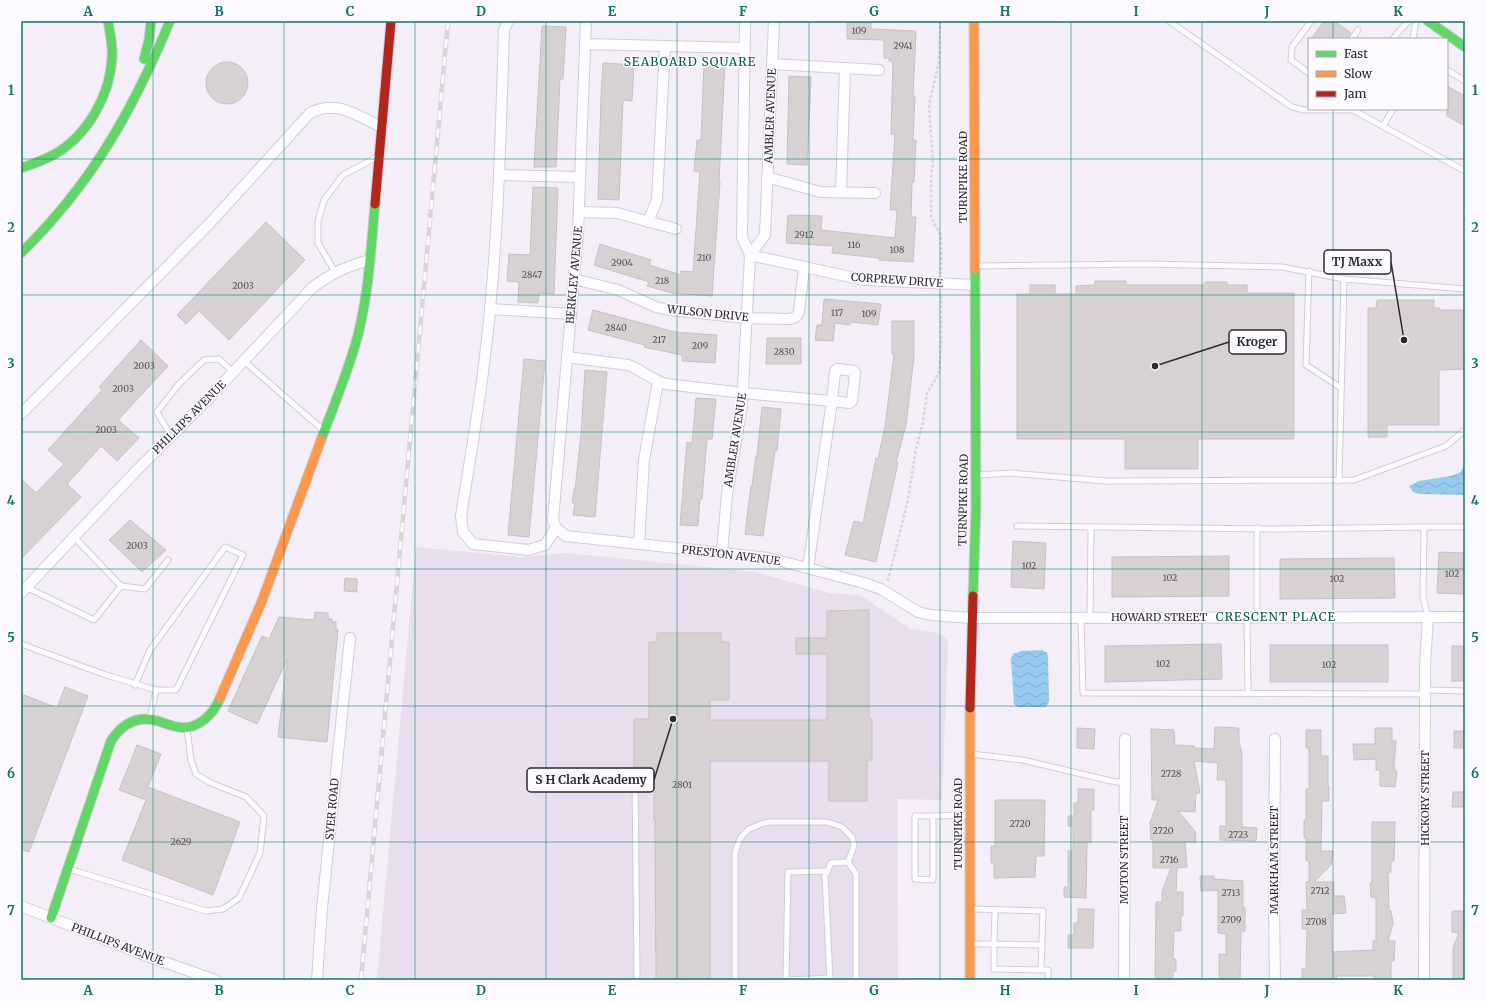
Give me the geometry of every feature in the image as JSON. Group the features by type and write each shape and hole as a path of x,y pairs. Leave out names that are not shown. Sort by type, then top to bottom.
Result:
{"main road":[{"path":"21,168 31,166 47,159 62,150 89,122 97,109 107,84 112,58 108,21"},
{"path":"129,110 148,46 151,21"},
{"path":"21,253 58,215 103,153 129,110 146,76 170,21"},
{"path":"51,918 115,734 122,726 132,720 142,718 180,728 187,728 198,724 207,718 214,710 252,625 361,327 370,260 391,21"},
{"name":"TURNPIKE ROAD","path":"970,980 970,665 975,475 974,21"},
{"path":"1428,21 1465,46"}],"street":[{"path":"508,21 504,30 499,175 490,309 481,392 461,516 463,532 473,544 528,550 545,545 556,528"},
{"name":"BERKLEY AVENUE","path":"556,528 553,520 579,212 586,21"},
{"name":"AMBLER AVENUE","path":"722,553 726,494 743,393 750,255 742,237 745,21"},
{"name":"AMBLER AVENUE","path":"750,255 765,235 774,21"},
{"path":"585,44 745,48"},
{"path":"648,222 657,200 665,46"},
{"path":"772,64 879,70"},
{"path":"841,192 845,68"},
{"path":"21,414 211,222 310,113 324,107 340,108 382,127"},
{"path":"499,175 580,177"},
{"path":"767,177 820,192 875,193"},
{"path":"579,212 617,213 676,229"},
{"name":"CORPREW DRIVE","path":"750,255 864,280 975,285"},
{"name":"PHILLIPS AVENUE","path":"23,588 74,537 313,288 335,272 370,260"},
{"name":"WILSON DRIVE","path":"574,279 618,290 656,307 668,310 746,318 790,319 796,317 799,312 804,267"},
{"path":"490,309 571,314"},
{"path":"567,356 628,365 637,368 658,382 743,393 832,401 808,568"},
{"path":"639,544 644,460 658,382"},
{"name":"PRESTON AVENUE","path":"556,528 566,536 769,558 881,589 918,612 931,615 972,618"},
{"name":"HOWARD STREET","path":"972,618 1247,616 1465,617"},
{"name":"HICKORY STREET","path":"1424,980 1425,665 1428,617"},
{"name":"SYER ROAD","path":"317,980 322,908 350,638"},
{"name":"MARKHAM STREET","path":"1275,739 1275,980"},
{"name":"MOTON STREET","path":"1124,980 1125,740"},
{"name":"PHILLIPS AVENUE","path":"21,906 147,956 215,980"}],"lane":[{"path":"1169,21 1292,107 1308,110"},
{"path":"1308,72 1291,60 1292,47 1311,21"},
{"path":"1395,38 1409,21"},
{"path":"1413,38 1416,21"},
{"path":"1353,38 1358,30"},
{"path":"1448,71 1465,81"},
{"path":"1356,110 1465,171"},
{"path":"1383,126 1392,110"},
{"path":"335,272 318,243 318,221 324,200 343,175 379,155"},
{"path":"975,266 1147,264 1289,267 1344,279 1465,289"},
{"path":"1309,271 1306,365 1342,388"},
{"path":"1339,481 1344,279"},
{"path":"171,436 157,412 179,384 204,360 219,360 233,372"},
{"path":"244,361 324,430"},
{"path":"975,475 1010,473 1106,481 1354,480 1446,446 1465,430"},
{"path":"1017,526 1257,528 1465,527"},
{"path":"1091,527 1083,693 1248,694 1465,691"},
{"path":"1424,527 1423,597 1428,617"},
{"path":"1257,528 1257,616"},
{"path":"74,537 121,586 145,589 168,560"},
{"path":"21,644 59,659 135,685 156,690 176,690 243,555 225,547 150,650 135,685"},
{"path":"23,588 94,620 121,586"},
{"path":"1247,616 1248,694"},
{"path":"150,719 156,690"},
{"path":"68,869 206,911 223,908 239,898 260,853 264,816 246,797 211,783 196,774 191,760 187,728"},
{"path":"970,754 1023,760 1125,783"},
{"path":"634,775 637,980"},
{"path":"933,816 933,880 915,879 915,816 970,815"},
{"path":"735,980 734,862 737,844 744,834 755,826 770,822 830,822 842,827 852,837 854,846 848,862"},
{"path":"828,871 788,872 788,980 829,979 825,876 828,871 831,863 848,862"},
{"path":"848,862 856,874 856,980"},
{"path":"970,909 1043,911 1041,970"},
{"path":"995,910 994,969 1048,970 1048,980"},
{"path":"970,944 1042,945"}],"path":[{"path":"940,21 939,62 929,105 933,163 931,177 931,217 941,236 941,270"},
{"path":"888,580 908,499 927,393 939,373 941,345 941,300"}],"shaded area":[{"path":"416,547 521,557 566,553 756,572 829,593 860,595 911,629 941,633 948,640 942,800 897,799 898,980 377,980"}],"water":[{"path":"1465,464 1465,495 1419,494 1413,492 1409,486 1419,481 1460,473"},
{"path":"1042,650 1047,653 1048,658 1049,702 1046,707 1018,707 1014,704 1011,659 1013,654 1021,651"}],"building":[{"path":"847,21 871,21 871,29 916,31 913,96 915,96 913,140 916,140 914,182 912,182 911,217 916,217 913,262 879,260 879,258 832,253 833,246 786,243 788,215 822,216 821,230 895,238 897,210 890,210 895,134 891,134 893,61 889,61 889,58 884,58 884,40 847,39"},
{"path":"1324,21 1334,21 1351,33 1348,38 1312,38"},
{"path":"542,26 566,27 563,79 560,79 556,167 534,167"},
{"path":"227,62 242,68 248,83 242,98 227,104 212,98 206,83 212,68"},
{"path":"603,63 634,65 632,101 623,100 619,200 598,199"},
{"path":"704,63 725,63 720,182 712,296 672,293 647,286 649,282 594,265 600,244 651,260 649,265 681,275 681,271 693,272 700,172 694,171 697,140 701,140"},
{"path":"789,76 811,77 807,165 787,164"},
{"path":"1448,87 1465,96 1465,126 1447,116"},
{"path":"533,187 558,188 554,294 539,293 538,303 518,302 519,282 507,281 509,254 530,255"},
{"path":"266,222 305,260 229,340 199,311 186,324 177,315"},
{"path":"1095,281 1126,281 1126,285 1205,285 1205,282 1227,282 1227,285 1247,285 1247,293 1294,293 1294,439 1198,439 1198,469 1125,469 1125,439 1017,439 1017,294 1030,294 1030,285 1055,285 1055,294 1076,294 1076,286 1095,285"},
{"path":"824,299 881,304 878,325 851,322 850,325 835,323 833,341 815,340 817,325 822,325"},
{"path":"1377,300 1434,300 1434,308 1440,308 1440,310 1465,310 1465,369 1439,370 1439,425 1387,425 1387,437 1368,437 1368,308 1376,308"},
{"path":"593,310 675,332 717,335 715,363 682,361 682,355 644,347 645,345 588,330"},
{"path":"892,321 914,321 914,356 906,425 896,462 898,463 876,562 845,555 854,521 863,523 876,458 878,459 885,427 894,354 892,354"},
{"path":"767,338 801,338 801,364 766,364"},
{"path":"141,340 168,366 118,420 139,438 117,461 101,446 67,484 81,497 21,559 21,479 36,493 64,464 48,450 102,390 99,387"},
{"path":"524,359 545,361 529,537 508,535"},
{"path":"585,370 607,372 595,517 573,515 575,503 572,503 574,489 575,490 581,435"},
{"path":"696,398 716,399 712,439 707,439 702,499 700,499 698,526 680,525 687,442 692,443"},
{"path":"762,407 781,409 777,451 775,451 763,536 745,534 751,486 757,456"},
{"path":"130,520 166,550 142,572 109,540"},
{"path":"1013,541 1046,543 1044,589 1011,587"},
{"path":"1439,552 1465,553 1465,594 1437,593"},
{"path":"1229,556 1229,596 1112,597 1112,557"},
{"path":"1394,558 1395,598 1280,599 1280,559"},
{"path":"345,578 357,579 357,592 344,591"},
{"path":"869,610 869,719 872,719 872,760 867,760 867,801 829,801 829,761 710,761 710,980 656,980 654,767 634,767 634,719 649,719 649,642 657,642 657,633 721,633 721,642 729,642 729,700 710,700 710,720 827,720 827,654 796,654 796,638 827,638 827,611"},
{"path":"315,612 328,613 328,619 332,619 332,622 336,622 336,629 338,630 327,742 278,737 287,659 257,724 228,711 262,636 269,639 279,617 314,620"},
{"path":"1221,644 1222,679 1105,682 1105,646"},
{"path":"1270,645 1388,645 1388,682 1270,682"},
{"path":"1452,646 1465,646 1465,681 1452,681"},
{"path":"65,687 88,696 29,852 21,849 21,702 24,695 57,708"},
{"path":"1215,727 1239,728 1239,742 1242,753 1242,827 1257,828 1256,841 1220,840 1220,826 1226,826 1226,780 1217,780 1218,763 1194,761 1200,793 1196,793 1195,812 1178,811 1195,831 1196,842 1185,842 1187,867 1177,868 1176,892 1183,892 1183,916 1181,916 1181,931 1174,931 1173,959 1176,959 1176,971 1173,971 1173,980 1155,980 1156,902 1162,902 1162,892 1171,868 1153,868 1153,840 1151,840 1150,823 1158,800 1152,800 1151,729 1174,730 1175,745 1214,749"},
{"path":"1077,728 1095,729 1094,749 1077,748"},
{"path":"1375,728 1392,728 1392,741 1396,741 1394,768 1397,772 1395,787 1380,786 1380,770 1376,770 1376,759 1354,760 1353,744 1375,744"},
{"path":"1306,730 1321,730 1321,756 1328,756 1329,801 1322,801 1321,851 1333,851 1332,861 1331,865 1314,882 1334,882 1334,896 1344,896 1346,913 1331,914 1332,952 1373,950 1373,941 1376,941 1376,898 1371,897 1370,883 1372,883 1372,822 1395,822 1394,861 1391,861 1391,872 1388,872 1389,911 1391,911 1393,923 1388,941 1395,941 1394,961 1391,961 1391,980 1374,980 1374,976 1337,976 1336,980 1302,980 1302,969 1306,969 1307,929 1302,929 1302,910 1307,910 1306,882 1309,882 1309,861 1306,861 1306,838 1304,838 1304,820 1306,820 1306,789 1309,789 1309,748 1306,748"},
{"path":"1454,731 1465,731 1465,748 1454,748"},
{"path":"137,745 161,754 148,787 240,822 213,895 122,860 146,800 119,790"},
{"path":"1078,789 1094,789 1094,810 1091,810 1091,842 1087,842 1086,898 1064,897 1064,887 1068,887 1068,851 1073,851 1073,826 1068,826 1068,816 1074,816 1074,803 1078,803"},
{"path":"1453,792 1465,792 1465,807 1452,807"},
{"path":"995,800 1045,800 1044,856 1036,856 1035,877 994,878 994,863 991,863 991,846 995,846"},
{"path":"1200,876 1214,876 1214,879 1243,881 1245,931 1241,931 1240,980 1219,980 1219,954 1226,955 1226,934 1218,933 1218,890 1201,891"},
{"path":"1078,909 1094,909 1093,948 1068,948 1068,935 1074,935 1074,923 1078,923"},
{"path":"1452,911 1465,911 1465,980 1453,980 1453,948 1459,933 1452,932"}],"railway":[{"path":"361,980 448,21"}],"traffic: fast":[{"path":"21,168 47,158 67,146 78,136 95,113 107,86 112,58 108,21"},
{"path":"144,59 149,40 151,21"},
{"path":"21,253 69,201 108,145 141,85 170,21"},
{"path":"1428,21 1465,47"},
{"path":"321,440 346,372 359,331 367,284 375,204"},
{"path":"973,596 976,508 975,269"},
{"path":"51,918 111,741 115,735 131,722 143,719 150,719 185,728 198,724 214,710 220,698"}],"traffic: slow":[{"path":"974,21 975,269"},
{"path":"220,698 262,601 321,440"},
{"path":"970,708 970,980"}],"traffic: jam":[{"path":"375,204 391,21"},
{"path":"970,708 973,596"}],"place":[{"name":"TJ Maxx","path":"1404,340"},
{"name":"Kroger","path":"1155,366"},
{"name":"S H Clark Academy","path":"673,719"}],"district":[{"name":"SEABOARD SQUARE","path":"690,61"},
{"name":"CRESCENT PLACE","path":"1276,616"}]}
